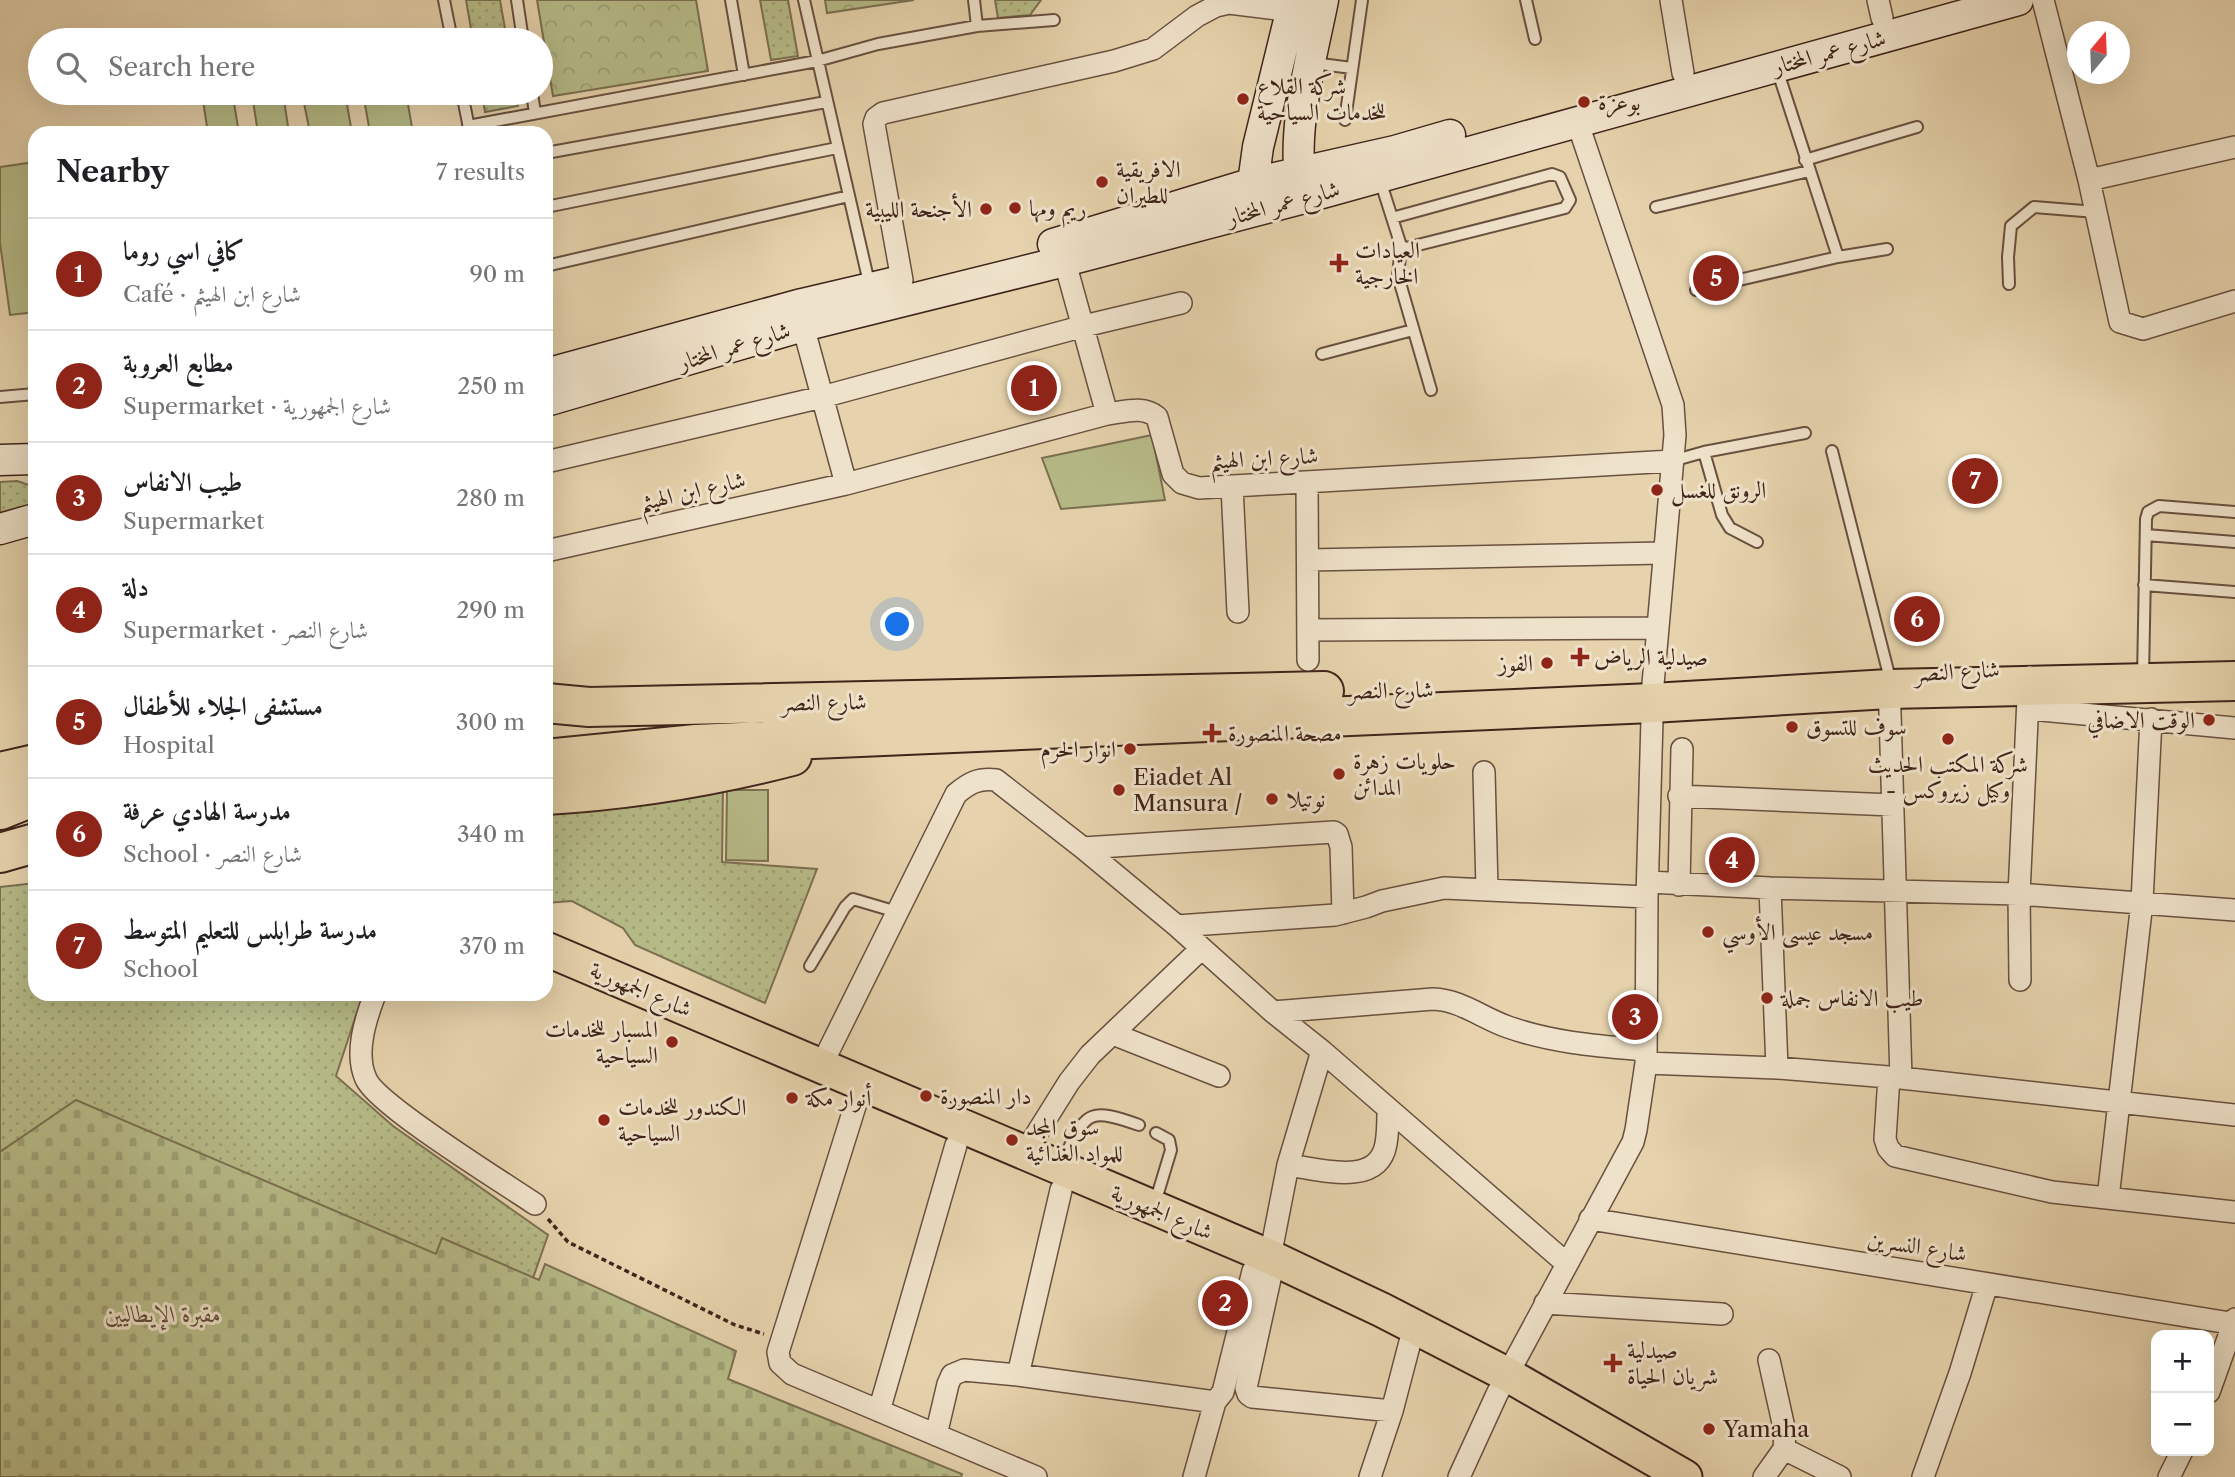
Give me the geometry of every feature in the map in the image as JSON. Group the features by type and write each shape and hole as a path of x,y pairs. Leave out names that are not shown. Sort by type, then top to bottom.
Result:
{"highway":[{"name":"شارع النصر","path":"2145,689 2235,659"},
{"name":"شارع النصر","path":"854,737 1889,682 2029,688 2145,689 2235,681"},
{"name":"شارع النصر","path":"553,704 601,707 1653,693"},
{"path":"553,757 696,744 854,737"},
{"path":"553,794 634,788 718,775 854,737"},
{"path":"0,772 28,766"},
{"path":"0,810 28,799"}],"main road":[{"path":"1301,185 1302,120 1310,62 1323,0"},
{"name":"شارع عمر المختار","path":"553,372 902,280 1062,252 1253,183 1301,185 1379,177 1460,143 1880,9 1947,0"},
{"name":"شارع عمر المختار","path":"553,399 1301,185 1395,151 1460,143 1577,121 2018,0"},
{"path":"1253,183 1261,136 1293,6"},
{"path":"0,460 28,459"},
{"path":"0,529 28,521"},
{"name":"شارع الجمهورية","path":"553,952 1024,1154 1060,1179 1264,1269 1382,1310 1503,1384 1643,1477"},
{"name":"شارع الجمهورية","path":"553,971 956,1145 1153,1208 1264,1269 1410,1342 1503,1384 1685,1477"}],"street":[{"path":"1671,0 1683,73"},
{"path":"2043,0 2089,180 2120,322 2143,329 2235,301"},
{"path":"902,280 874,124 876,118 883,113 1114,61 1153,49 1197,16 1216,6 1229,3 1293,6"},
{"path":"1459,1477 1545,1303 1633,1142 1646,1057 1647,890 1653,693 1675,435 1673,405 1577,121"},
{"path":"2089,180 2235,147"},
{"path":"1062,252 1107,414"},
{"path":"553,460 822,397 1084,326 1181,303"},
{"path":"803,326 846,484"},
{"name":"شارع ابن الهيثم","path":"553,549 846,484 1107,414 1140,410 1151,412 1159,424 1173,474 1182,483 1199,488 1672,461"},
{"path":"1307,483 1308,660"},
{"path":"1232,486 1238,612"},
{"path":"1308,560 1663,553"},
{"path":"1308,630 1657,628"},
{"path":"1889,682 1896,892 1895,1078 1885,1139 1888,1149 1895,1156 2030,1188 2235,1212"},
{"path":"2020,980 2020,894 2029,688"},
{"path":"2108,1198 2142,902 2145,689 2235,729"},
{"path":"1678,884 1682,749"},
{"path":"1483,772 1487,889"},
{"path":"821,1066 956,794 983,778 996,780 1177,926 1273,1012 1322,1051 1566,1263"},
{"path":"1679,796 1893,805"},
{"path":"1083,848 1334,832 1341,847 1343,913"},
{"path":"1177,926 1343,913 1382,901 1461,887 1647,890 1678,884 2020,894 2235,910"},
{"path":"1770,888 1777,1068"},
{"path":"1024,1154 1069,1082 1090,1055 1201,949"},
{"path":"1273,1012 1420,999 1450,1000 1508,1027 1570,1044 1646,1057 1895,1078 2235,1115"},
{"path":"372,1001 365,1022 361,1049 366,1079 391,1105 535,1205"},
{"path":"1113,1034 1219,1076"},
{"path":"1322,1051 1288,1165 1264,1269 1246,1388 1252,1397 1392,1411"},
{"path":"856,1103 778,1358 792,1374 1036,1477"},
{"path":"1288,1165 1356,1173 1370,1169 1380,1159 1386,1146 1388,1110"},
{"path":"878,1411 956,1145"},
{"path":"1018,1375 1060,1179"},
{"name":"شارع النسرين","path":"1590,1219 2235,1322"},
{"path":"1194,1477 1215,1402 1223,1392 1264,1269"},
{"path":"1923,1477 1960,1373 1987,1284"},
{"path":"1545,1303 1722,1314"},
{"path":"2214,1379 2235,1322"},
{"path":"1370,1477 1392,1411 1410,1342"},
{"path":"1764,1477 1784,1448 1785,1432 1769,1360"},
{"path":"936,1435 948,1384 953,1375 964,1370 1215,1402"},
{"path":"1784,1448 1840,1477"},
{"path":"2169,1477 2180,1456"}],"lane":[{"path":"444,0 450,28"},
{"path":"517,0 521,28"},
{"path":"731,0 744,75"},
{"path":"804,0 870,288"},
{"path":"974,0 977,26"},
{"path":"1345,120 1362,0"},
{"path":"1526,0 1535,39"},
{"path":"481,126 535,113 817,61 878,44 977,26 1054,20"},
{"path":"1310,62 1352,68"},
{"path":"1776,66 1838,257"},
{"path":"553,152 826,102"},
{"path":"464,105 468,126"},
{"path":"534,105 535,113"},
{"path":"1656,207 1807,165 1917,127"},
{"path":"553,206 837,148"},
{"path":"1392,218 1552,174 1560,177 1570,200 1565,208 1421,246 1401,246"},
{"path":"1379,177 1401,246 1398,276 1431,390"},
{"path":"553,266 849,196"},
{"path":"2009,284 2011,226 2018,219 2034,207 2096,212"},
{"path":"1696,290 1838,257 1886,249"},
{"path":"1322,354 1413,330"},
{"path":"0,397 28,395"},
{"path":"1672,461 1704,452 1805,433"},
{"path":"1832,451 1889,682"},
{"path":"1704,452 1722,515 1730,528 1757,542"},
{"path":"2145,689 2144,585 2148,512 2159,506 2235,512"},
{"path":"2146,535 2235,542"},
{"path":"2144,585 2235,592"},
{"path":"810,966 853,898 897,912"},
{"path":"1060,1179 1082,1123 1095,1114 1110,1115 1139,1125"},
{"path":"1153,1208 1171,1150 1169,1140 1156,1133"}],"path":[{"path":"535,1205 568,1242 735,1325 783,1340"}],"green space":[{"path":"466,0 500,0 505,28 471,28"},
{"path":"537,0 696,0 708,71 553,96 553,28 542,28"},
{"path":"760,0 788,0 798,56 771,60"},
{"path":"825,0 914,0 827,13"},
{"path":"995,0 1041,0 1030,15 998,18"},
{"path":"204,105 234,105 238,126 207,126"},
{"path":"254,105 285,105 288,126 257,126"},
{"path":"304,105 347,105 351,126 309,126"},
{"path":"365,105 408,105 412,126 369,126"},
{"path":"484,105 518,105 518,106 485,112"},
{"path":"28,163 28,313 10,315 0,243 0,167"},
{"path":"1152,435 1165,500 1061,509 1042,458"},
{"path":"17,481 28,485 28,506 0,514 0,482"},
{"path":"723,786 722,862 817,869 765,1003 635,945 623,928 572,901 553,902 553,810 587,812"},
{"path":"727,790 768,790 768,861 726,860"},
{"path":"28,884 28,1001 361,1001 336,1076 393,1126 548,1235 533,1278 442,1238 436,1255 27,1134 0,1152 0,887"},
{"name":"مقبرة الإيطاليين","path":"76,1100 436,1254 442,1238 539,1280 545,1264 736,1351 728,1379 962,1474 961,1477 0,1477 0,1152"}],"place":[{"name":"شركة القلاع للخدمات السياحية","path":"1243,99"},
{"name":"بوعزة","path":"1584,102"},
{"name":"الافريقية للطيران","path":"1102,182"},
{"name":"ريم ومها","path":"1015,208"},
{"name":"الأجنحة الليبية","path":"986,209"},
{"name":"العيادات الخارجية","path":"1339,263"},
{"name":"مستشفى الجلاء للأطفال","path":"1716,278"},
{"name":"كافي اسي روما","path":"1034,388"},
{"name":"مدرسة طرابلس للتعليم المتوسط","path":"1975,481"},
{"name":"الرونق للغسل","path":"1657,490"},
{"name":"مدرسة الهادي عرفة","path":"1917,619"},
{"name":"صيدلية الرياض","path":"1580,657"},
{"name":"الفوز","path":"1547,663"},
{"name":"الوقت الاضافي","path":"2209,720"},
{"name":"سوف للتسوق","path":"1792,727"},
{"name":"مصحة المنصورة","path":"1212,733"},
{"name":"شركة المكتب الحديث - وكيل زيروكس","path":"1948,739"},
{"name":"انوار الحرم","path":"1130,749"},
{"name":"حلويات زهرة المدائن","path":"1339,774"},
{"name":"Eiadet Al Mansura /","path":"1119,790"},
{"name":"نوتيلا","path":"1272,799"},
{"name":"دلة","path":"1732,860"},
{"name":"مسجد عيسى الأوسي","path":"1708,932"},
{"name":"طيب الانفاس جملة","path":"1767,998"},
{"name":"طيب الانفاس","path":"1635,1017"},
{"name":"المسبار للخدمات السياحية","path":"672,1042"},
{"name":"دار المنصورة","path":"926,1096"},
{"name":"أنوار مكة","path":"792,1098"},
{"name":"الكندور للخدمات السياحية","path":"604,1120"},
{"name":"سوق المجد للمواد الغذائية","path":"1012,1140"},
{"name":"مطابع العروبة","path":"1225,1303"},
{"name":"صيدلية شريان الحياة","path":"1613,1363"},
{"name":"Yamaha","path":"1709,1429"}]}
